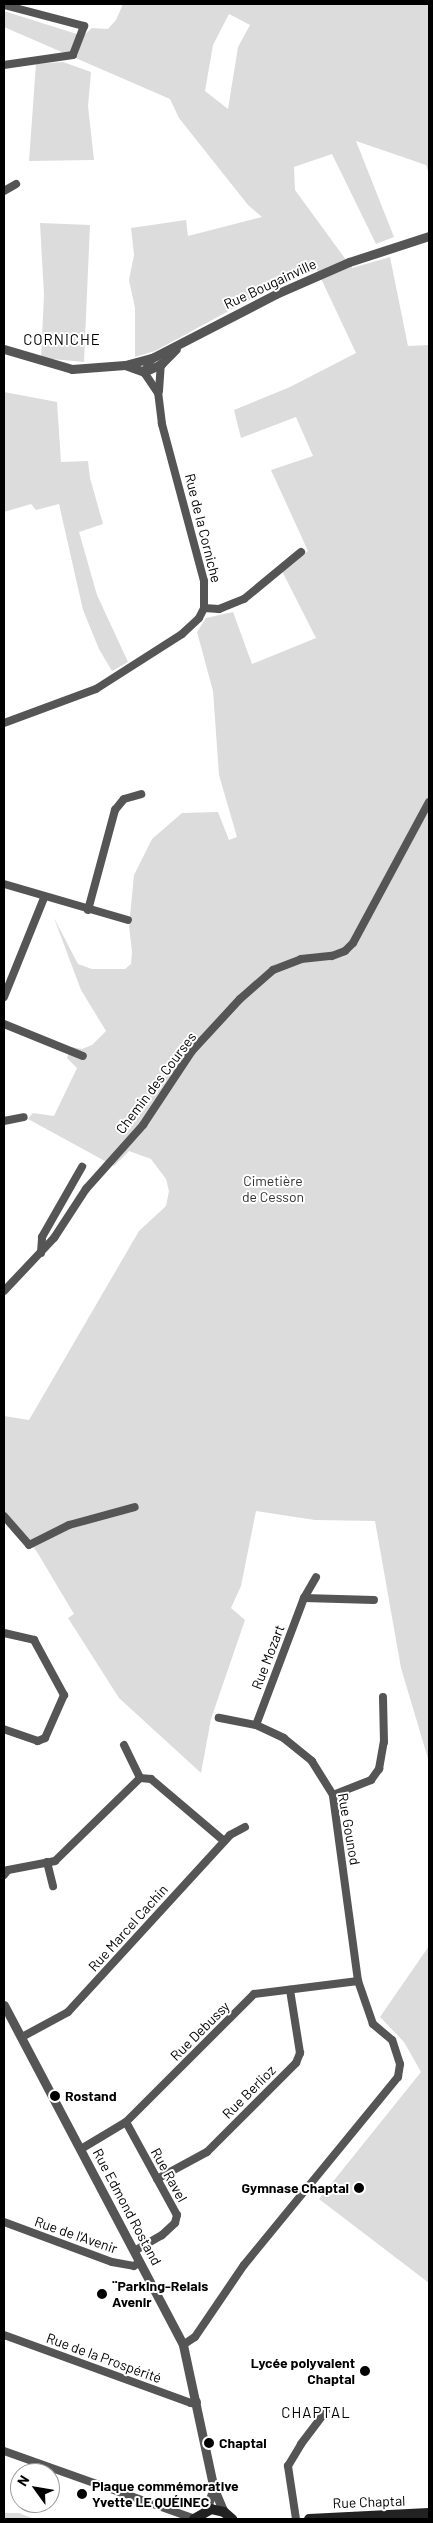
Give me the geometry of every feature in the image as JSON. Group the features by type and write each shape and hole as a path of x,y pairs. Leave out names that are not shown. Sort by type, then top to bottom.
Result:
{"main road":[{"path":"195,2519 205,2510 224,2512 232,2519"},
{"name":"Rue Chaptal","path":"309,2519 380,2517 429,2513"}],"street":[{"path":"4,5 84,26 75,51 66,57 28,59 4,65"},
{"path":"4,191 16,184"},
{"name":"Rue Bougainville","path":"125,365 152,358 276,294 349,262 429,236"},
{"path":"4,349 72,369 125,365 144,372 161,364 184,342"},
{"path":"144,372 152,358"},
{"path":"158,393 161,364"},
{"name":"Rue de la Corniche","path":"144,372 158,393 162,424 204,580 204,608"},
{"path":"4,722 96,689 182,634 199,618 204,608 219,609 244,599 301,552"},
{"path":"88,910 115,810 124,799 141,794"},
{"name":"Chemin des Courses","path":"4,1290 41,1253 86,1189 142,1125 192,1052 260,979 279,966 301,959 332,956 345,951 354,943 429,802"},
{"path":"4,884 44,898 128,920"},
{"path":"4,996 44,898"},
{"path":"4,1024 82,1056"},
{"path":"4,1121 24,1117"},
{"path":"41,1253 42,1237 82,1167"},
{"path":"4,1516 30,1545 69,1525 135,1507"},
{"name":"Rue Mozart","path":"256,1725 304,1598 316,1577"},
{"path":"304,1598 374,1600"},
{"path":"4,1633 34,1640 62,1685 64,1694 50,1733 38,1741 4,1729"},
{"path":"333,1795 371,1780 379,1769 384,1742 383,1697"},
{"name":"Rue Gounod","path":"184,2345 195,2337 250,2257 398,2077 400,2064 397,2050 392,2040 373,2024 358,1981 333,1795 312,1761 299,1748 256,1725 220,1718"},
{"path":"124,1745 140,1778"},
{"path":"4,1875 8,1870 55,1861 140,1778 151,1779 224,1841"},
{"name":"Rue Marcel Cachin","path":"22,2037 68,2012 224,1841 246,1827"},
{"path":"47,1862 53,1886"},
{"name":"Rue Debussy","path":"81,2149 126,2122 254,1994 358,1981"},
{"name":"Rue Berlioz","path":"157,2179 207,2152 296,2063 300,2052 290,1990"},
{"name":"Rue Edmond Rostand","path":"4,2005 184,2345 214,2489 224,2512"},
{"name":"Rue Ravel","path":"126,2122 177,2215 176,2219 162,2235 134,2250"},
{"name":"Rue de l'Avenir","path":"4,2222 112,2262 134,2266 140,2262"},
{"name":"Rue de la Prospérité","path":"4,2335 191,2403 197,2402"},
{"path":"296,2519 288,2466 301,2444 326,2412"},
{"path":"4,2451 195,2519"},
{"path":"205,2510 214,2489"}],"green space":[{"name":"Cimetière de Cesson","path":"123,4 429,4 429,174 426,165 356,141 394,237 376,244 332,154 294,167 295,190 352,268 390,257 408,346 429,345 429,1762 401,1668 375,1521 315,1520 256,1511 241,1586 231,1608 245,1620 211,1719 201,1773 119,1698 68,1618 74,1614 37,1552 23,1533 4,1515 4,1416 29,1420 139,1231 166,1206 169,1191 166,1179 151,1159 129,1151 114,1166 28,1119 33,1113 54,1116 77,1068 67,1058 71,1047 82,1049 92,1045 106,1031 81,990 54,918 78,964 92,969 125,969 131,964 132,952 129,926 134,875 152,839 182,813 218,812 229,840 237,837 219,775 213,691 197,632 206,618 233,612 252,664 316,638 282,571 308,551 271,470 313,456 296,417 241,438 234,410 290,387 356,353 317,270 273,287 155,351 135,357 135,308 129,280 134,255 131,228 186,220 188,236 262,217 248,205 179,118 170,99 4,27 4,11 83,36 92,28 108,29 116,20","holes":["229,14 250,25 238,47 228,109 205,91 213,45"]},
{"path":"63,62 91,72 88,106 94,160 29,161 36,64"},
{"path":"40,223 90,225 84,362 41,358 44,295"},
{"path":"4,392 57,402 61,462 88,461 90,478 103,524 79,532 97,595 128,662 112,671 99,649 83,610 59,504 36,510 31,504 4,512"},
{"path":"429,1946 429,2283 319,2199 421,2072 404,2042 380,2017"},
{"path":"4,2513 19,2513 34,2519 4,2519"}],"place":[{"name":"Rostand","path":"55,2096"},
{"name":"Gymnase Chaptal","path":"359,2188"},
{"name":"¨Parking-Relais Avenir","path":"102,2294"},
{"name":"Lycée polyvalent Chaptal","path":"365,2371"},
{"name":"Chaptal","path":"209,2443"},
{"name":"Plaque commémorative Yvette LE QUÉINEC","path":"82,2494"}],"district":[{"name":"CORNICHE","path":"62,340"},
{"name":"CHAPTAL","path":"316,2413"}]}
